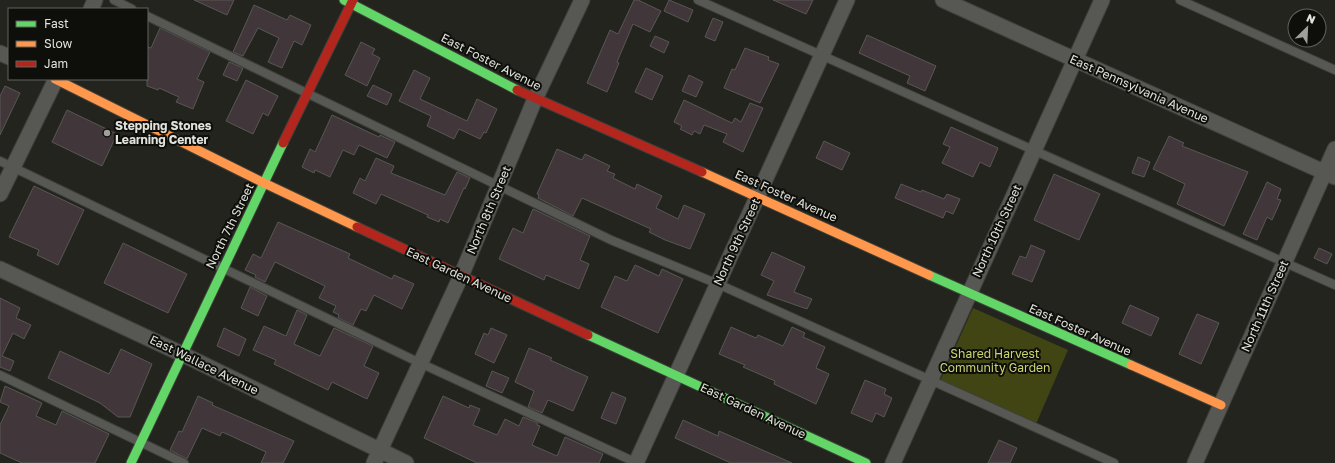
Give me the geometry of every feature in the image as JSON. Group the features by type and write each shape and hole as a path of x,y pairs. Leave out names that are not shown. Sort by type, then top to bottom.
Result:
{"street":[{"name":"North 8th Street","path":"376,457 461,276 535,99 582,0"},
{"name":"North 9th Street","path":"636,463 823,56 847,0"},
{"name":"East Pennsylvania Avenue","path":"943,0 1330,175"},
{"name":"North 10th Street","path":"893,463 1102,0"},
{"name":"East Foster Avenue","path":"349,1 535,99 758,196 969,293 1221,405"},
{"name":"North 7th Street","path":"131,463 349,1"},
{"path":"0,194 7,164 55,80"},
{"name":"East Garden Avenue","path":"58,80 264,183 461,276 866,463"},
{"name":"North 11th Street","path":"1195,463 1284,263 1330,175 1335,149"},
{"name":"East Wallace Avenue","path":"0,269 182,354 376,457 406,463"}],"lane":[{"path":"114,0 130,8"},
{"path":"698,0 1335,285"},
{"path":"1180,0 1335,70"},
{"path":"148,16 611,240 718,284 929,381 999,410 1114,463"},
{"path":"7,164 420,363 636,463"},
{"path":"0,375 184,463"}],"green space":[{"name":"Shared Harvest Community Garden","path":"973,308 1068,350 1036,424 940,381"}],"building":[{"path":"194,0 234,0 227,15"},
{"path":"634,0 638,0 661,11 650,32 633,24 617,62 619,63 607,92 587,83 610,30 618,34"},
{"path":"669,0 693,10 688,22 664,11"},
{"path":"773,0 813,0 806,14"},
{"path":"254,5 287,20 290,15 311,25 302,45 294,41 282,68 268,62 279,38 258,28 243,56 233,52"},
{"path":"713,18 723,22 715,41 705,37"},
{"path":"160,28 210,52 197,79 204,82 193,109 176,102 179,97 159,88 158,90 147,86 148,47 151,48"},
{"path":"867,35 936,66 925,91 907,83 910,76 859,53"},
{"path":"655,36 669,42 664,53 650,46"},
{"path":"361,42 375,49 372,54 380,58 367,86 345,75"},
{"path":"745,48 769,57 768,60 779,64 760,103 724,88 732,69 735,70"},
{"path":"229,62 243,68 237,81 223,75"},
{"path":"646,68 663,76 652,100 635,92"},
{"path":"414,70 430,78 420,99 467,121 477,99 497,109 486,133 484,132 480,139 459,129 454,139 427,126 431,116 399,101"},
{"path":"689,75 703,82 696,97 682,91"},
{"path":"246,80 278,96 268,116 263,113 253,134 226,121"},
{"path":"373,85 392,94 387,105 367,96"},
{"path":"5,86 20,93 0,135 0,96"},
{"path":"684,100 732,123 735,118 741,122 750,103 763,108 743,152 723,142 727,134 704,125 700,134 694,131 692,135 680,129 682,126 674,122"},
{"path":"67,110 117,134 102,166 52,142"},
{"path":"332,115 379,137 380,135 395,142 387,158 359,145 354,155 343,150 330,177 315,170 314,173 302,167 310,149 315,152"},
{"path":"951,127 998,148 990,167 980,162 973,177 942,163 950,147 943,144"},
{"path":"1169,136 1184,143 1182,146 1248,172 1224,226 1177,204 1185,184 1153,169"},
{"path":"824,141 850,153 842,170 816,158"},
{"path":"557,149 582,160 585,154 610,166 607,171 615,174 613,178 635,189 637,184 662,196 656,208 678,219 684,205 705,214 690,249 665,240 649,232 651,229 582,198 573,216 538,198 539,195 537,194"},
{"path":"1138,157 1150,162 1144,177 1132,173"},
{"path":"376,158 394,166 391,173 445,195 457,172 470,178 448,223 440,219 439,222 427,217 428,215 381,194 376,204 353,193 360,178 365,181"},
{"path":"1054,174 1100,194 1079,240 1034,220"},
{"path":"1267,182 1281,189 1277,199 1281,200 1272,220 1267,217 1257,240 1243,234"},
{"path":"901,184 921,192 922,190 944,199 947,194 960,199 953,214 946,211 943,218 895,198"},
{"path":"34,186 84,210 58,265 37,255 39,250 9,237"},
{"path":"533,209 590,236 580,260 589,264 579,289 546,275 544,280 499,259 513,228 523,233"},
{"path":"278,222 350,254 348,258 392,279 394,275 414,284 402,309 374,295 366,311 361,309 353,325 338,318 339,315 333,312 336,306 319,298 325,286 275,262 265,282 255,277 256,275 245,270 253,254 261,258"},
{"path":"123,243 187,274 168,313 104,283"},
{"path":"1031,245 1045,251 1032,282 1012,274 1020,256 1026,258"},
{"path":"1319,248 1332,254 1327,264 1314,258"},
{"path":"772,252 805,267 794,292 812,299 807,309 767,295 774,281 761,275"},
{"path":"635,265 659,276 662,269 683,279 658,333 601,307 615,276 627,281"},
{"path":"250,287 267,296 258,316 241,308"},
{"path":"0,298 20,308 16,318 31,325 24,339 13,333 2,356 14,361 10,371 0,367"},
{"path":"1130,305 1159,318 1151,336 1122,323"},
{"path":"297,310 307,315 294,344 320,356 334,328 373,346 364,366 379,373 367,399 332,382 328,390 274,364 276,360 253,350 264,326 286,336"},
{"path":"1197,314 1219,323 1201,364 1179,354"},
{"path":"731,327 756,338 758,335 783,346 792,327 805,333 803,337 825,347 816,368 829,374 816,404 774,384 775,381 743,367 745,365 719,354"},
{"path":"224,328 246,339 239,356 217,346"},
{"path":"491,328 507,335 494,363 475,354 484,333 488,335"},
{"path":"529,348 552,358 550,360 588,377 573,411 548,400 542,413 528,407 534,391 515,382"},
{"path":"121,349 152,364 130,417 118,417 100,403 48,378 60,351 109,374"},
{"path":"492,371 509,378 502,393 486,386"},
{"path":"865,380 886,389 884,394 892,398 884,417 876,413 872,422 851,413"},
{"path":"5,386 42,403 36,416 56,425 62,411 109,434 95,463 22,463 0,453 0,425 9,406 0,402"},
{"path":"612,392 626,398 616,424 601,418"},
{"path":"198,396 213,403 212,405 294,441 283,463 261,463 266,452 222,432 220,436 202,428 187,459 170,450 179,431 182,432"},
{"path":"443,396 469,408 470,405 480,409 473,425 497,435 505,419 519,426 523,417 538,423 537,425 540,426 532,445 557,456 565,437 603,454 599,463 477,463 424,438"},
{"path":"683,420 718,436 719,431 792,463 731,463 675,438"},
{"path":"999,440 1017,448 1010,463 988,463"}],"traffic: fast":[{"path":"344,0 517,90"},
{"path":"131,463 283,143"},
{"path":"929,275 1131,365"},
{"path":"588,335 866,463"}],"traffic: slow":[{"path":"57,80 264,183 357,227"},
{"path":"702,172 929,275"},
{"path":"1131,365 1221,405"}],"traffic: jam":[{"path":"283,143 353,0"},
{"path":"517,90 702,172"},
{"path":"357,227 588,335"}],"place":[{"name":"Stepping Stones Learning Center","path":"107,133"}]}
